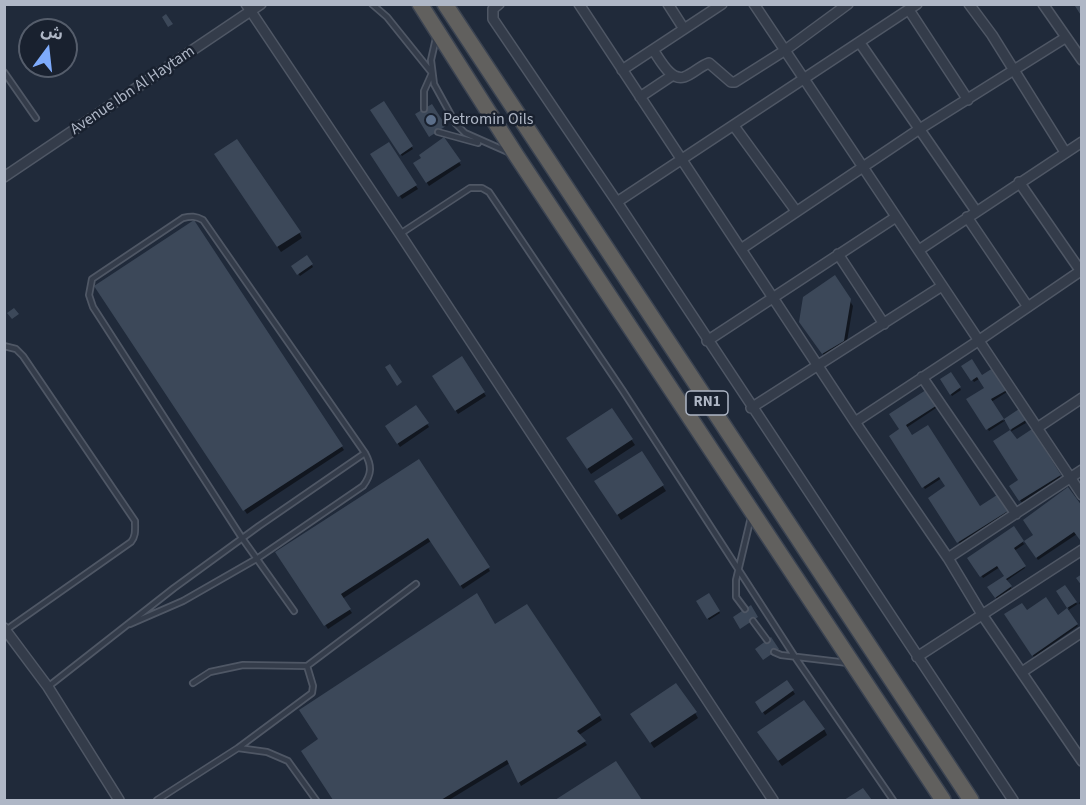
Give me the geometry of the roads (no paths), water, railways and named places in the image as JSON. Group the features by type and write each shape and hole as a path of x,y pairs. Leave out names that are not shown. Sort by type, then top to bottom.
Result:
{"highway":[{"path":"412,4 434,27"},
{"name":"RN1","path":"420,4 516,155 943,801"},
{"name":"RN1","path":"445,4 971,801"}],"street":[{"name":"Avenue Ibn Al Haytam","path":"4,177 248,8 261,4"},
{"path":"499,4 493,9 493,19 617,202 751,408 1013,801"},
{"path":"579,4 855,422 948,558 983,616 1082,761"},
{"path":"668,4 684,29"},
{"path":"622,70 722,4"},
{"path":"754,4 1082,495"},
{"path":"653,50 673,75 683,77 709,63 730,82 735,82 784,51 848,4"},
{"path":"969,4 992,35 1065,152"},
{"path":"1044,4 1082,60"},
{"path":"617,202 913,7 968,100"},
{"path":"248,8 400,234 773,801"},
{"path":"741,249 918,130 1065,38"},
{"path":"860,43 972,214 1028,306"},
{"path":"640,97 673,75"},
{"path":"734,126 795,211"},
{"path":"919,250 1082,142"},
{"path":"855,422 1081,271 1019,182"},
{"path":"707,341 896,217"},
{"path":"838,254 884,324"},
{"path":"751,408 942,286"},
{"path":"922,377 1016,514"},
{"path":"1037,428 1082,398"},
{"path":"948,558 1082,470"},
{"path":"917,657 1082,550"},
{"path":"5,629 48,687 119,801"},
{"path":"1022,672 1082,632"}],"lane":[{"path":"372,4 387,17 432,73"},
{"path":"434,27 431,60 434,84 456,124 465,133 490,146"},
{"path":"4,72 36,118"},
{"path":"424,109 424,91 432,73"},
{"path":"438,132 516,155"},
{"path":"400,234 470,188 482,188 489,192 623,391 795,657 893,801"},
{"path":"130,624 183,601 258,558 363,486 371,470 365,453 203,220 197,216 183,218 92,279 89,294 93,307 242,538 258,558 294,611"},
{"path":"4,346 16,349 23,356 135,521 134,537 130,542 5,629"},
{"path":"48,687 174,588 365,453"},
{"path":"745,609 736,597 738,568 752,511"},
{"path":"193,683 210,672 243,665 307,666 416,584"},
{"path":"753,621 766,640"},
{"path":"774,652 852,664"},
{"path":"157,801 238,748 312,693 313,686 307,666"},
{"path":"238,748 267,752 288,760 316,801"}],"place":[{"name":"Petromin Oils","path":"431,120"}]}
